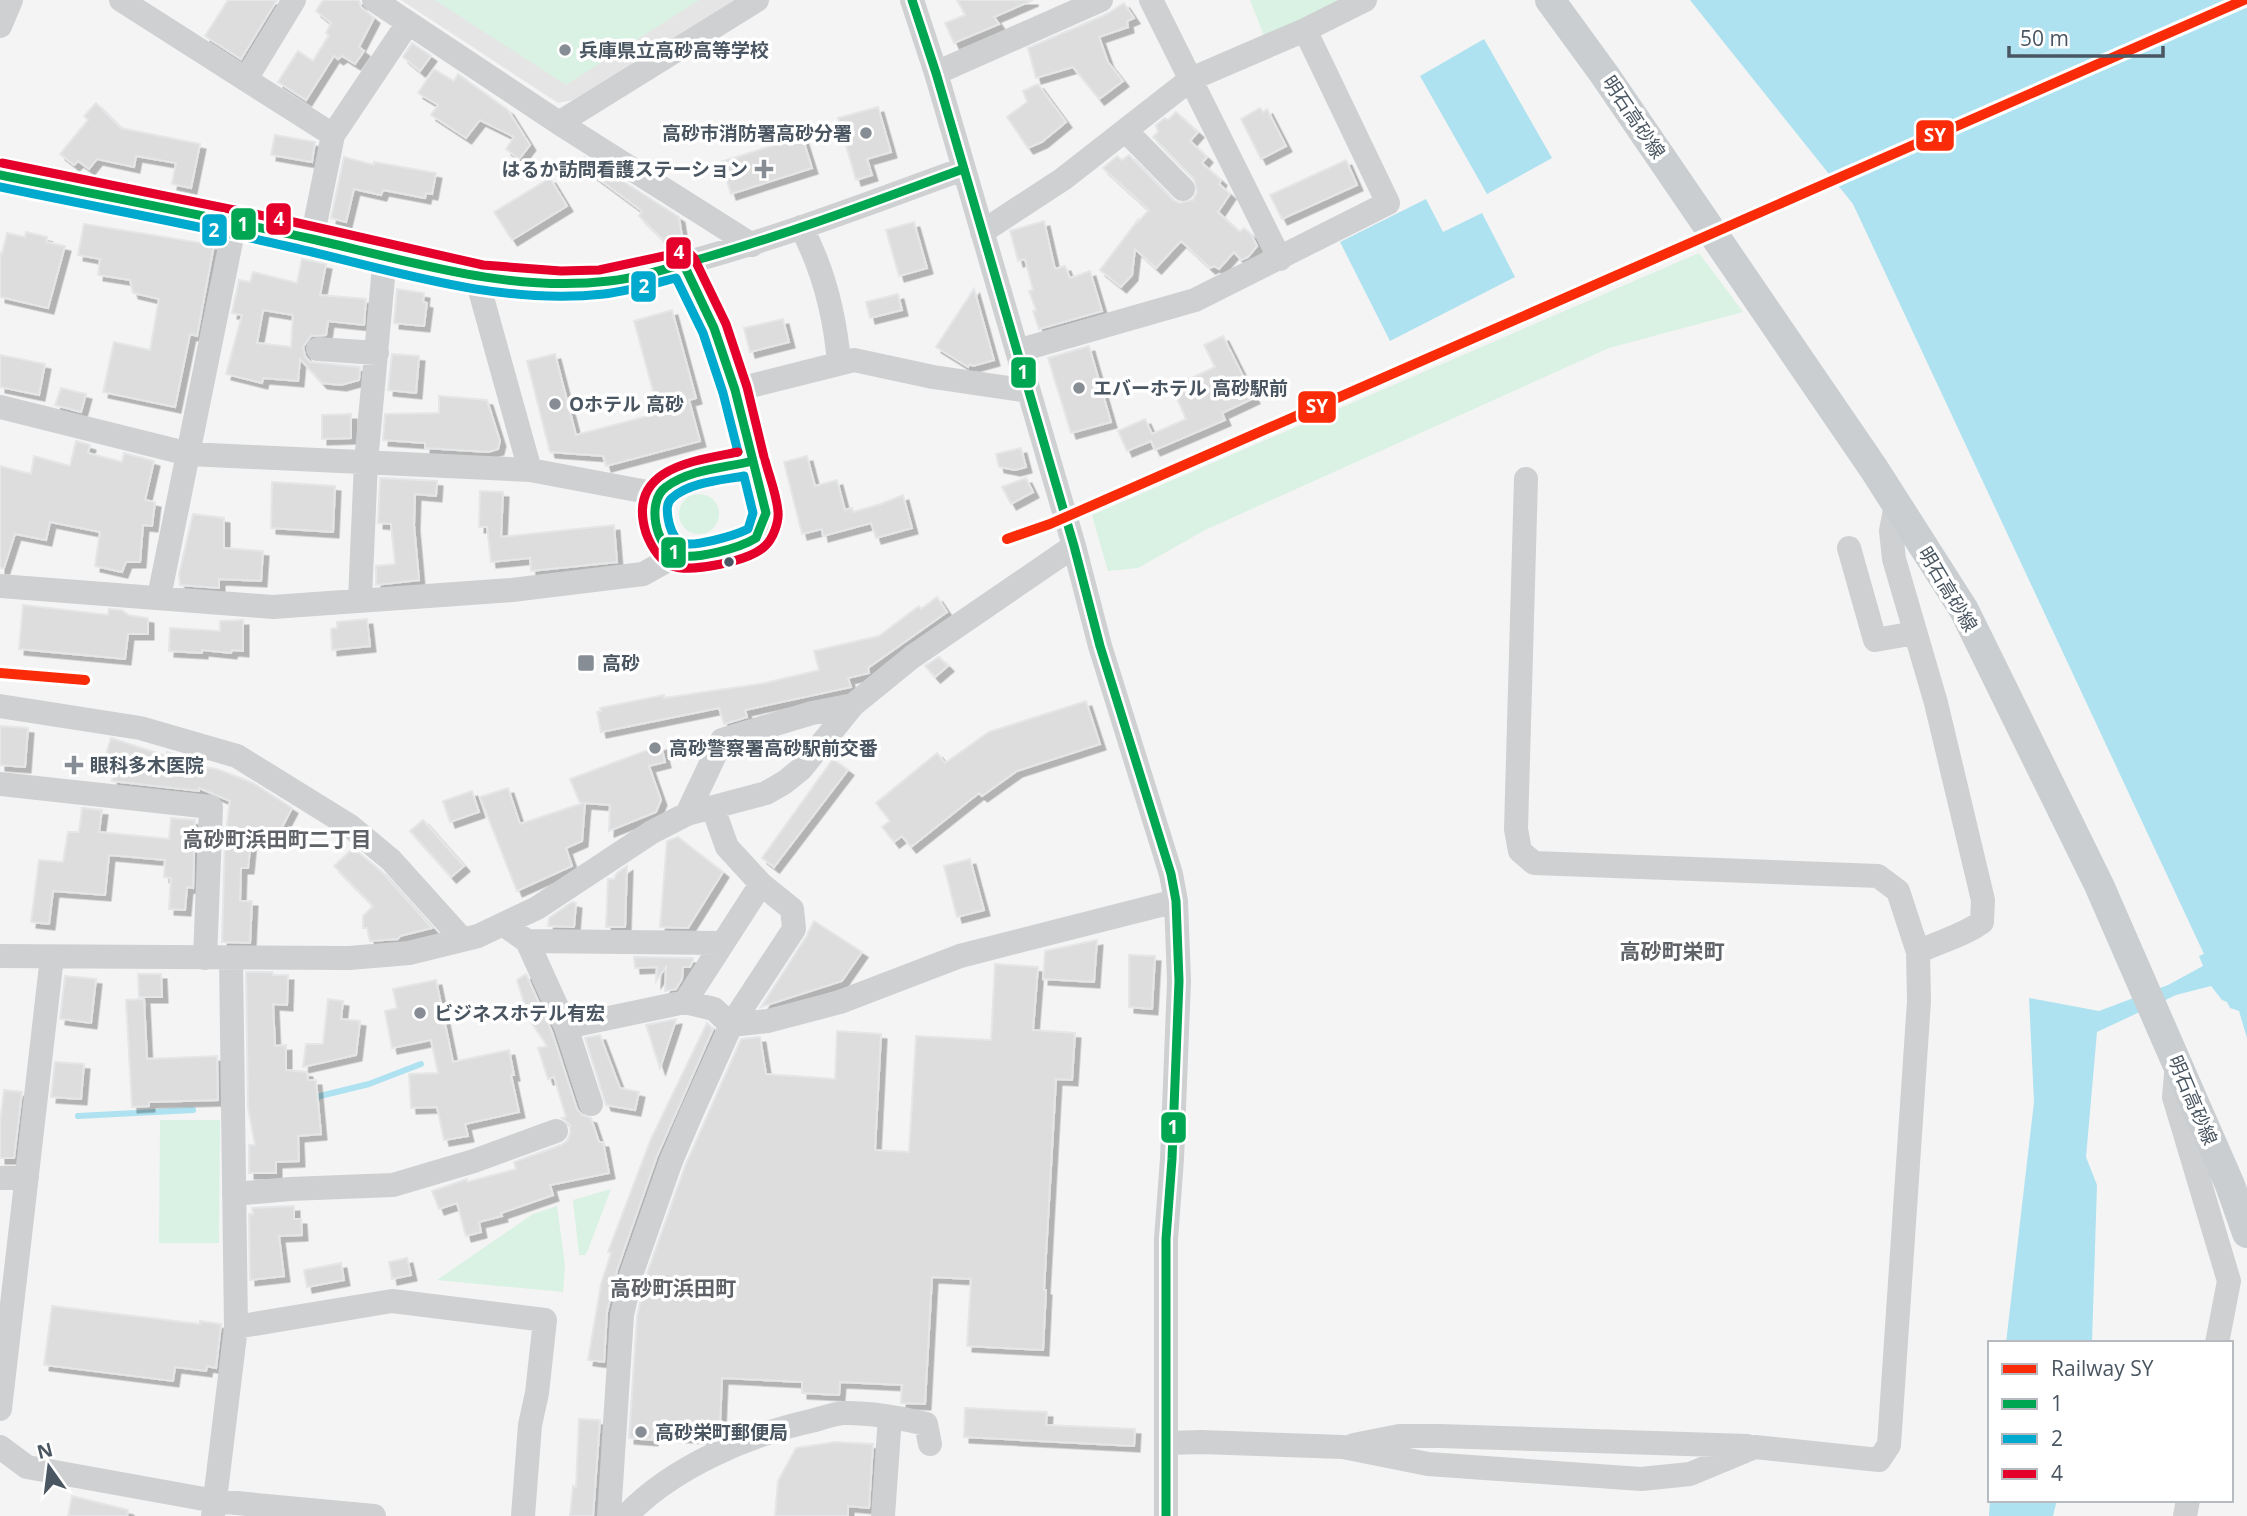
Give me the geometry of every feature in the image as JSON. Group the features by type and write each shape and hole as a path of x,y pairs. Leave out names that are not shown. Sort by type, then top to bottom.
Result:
{"main road":[{"name":"明石高砂線","path":"1550,0 1604,74 1896,504 1964,610 2099,885 2230,1185 2247,1233"}],"street":[{"path":"0,26 11,0"},
{"path":"121,0 333,135"},
{"path":"246,79 295,0"},
{"path":"373,0 752,245"},
{"path":"559,122 757,0"},
{"path":"912,0 936,73 1074,546 1100,646 1177,901 1179,981 1166,1239 1166,1516"},
{"path":"936,73 1101,0"},
{"path":"1151,0 1280,259"},
{"path":"982,232 1063,179 1191,79 1305,30 1365,0"},
{"path":"312,239 333,135 408,23"},
{"path":"1017,351 1195,300 1388,203 1305,30"},
{"path":"1126,131 1183,189"},
{"path":"0,175 235,222 476,276 522,281 600,282 640,275 752,245 963,169"},
{"path":"159,597 235,222"},
{"path":"801,227 815,256 830,301 839,363"},
{"path":"360,599 366,462 386,256"},
{"path":"683,263 714,328 735,390 766,513 764,524 749,542 692,556 677,555 666,548 662,542 655,509 658,494 672,482 752,461"},
{"path":"476,276 530,470"},
{"path":"318,349 377,354"},
{"path":"735,390 855,359 933,377 1028,391"},
{"path":"0,407 189,454 530,470 658,494"},
{"path":"1343,1447 1399,1436 1755,1447 1879,1460 1889,1445 1919,1001 1918,952 1899,891 1878,876 1534,863 1520,851 1516,829 1526,479"},
{"path":"1896,504 1891,531 1894,559 1936,703 1983,900 1982,922 1968,932 1918,952"},
{"path":"0,956 231,959 383,956 409,953 463,940 504,925 537,908 652,832 687,814 765,793 785,782 801,769 853,705 912,657 1074,546"},
{"path":"1849,548 1875,640 1915,633"},
{"path":"0,586 273,607 512,590 643,574 677,555"},
{"path":"687,814 722,740 813,713 853,705"},
{"path":"0,706 140,728 237,757 350,826 391,860 463,940"},
{"path":"0,784 211,807 205,958"},
{"path":"609,1516 622,1315 631,1275 671,1161 731,1025 794,929 792,909 761,884 727,847 713,808"},
{"path":"685,1002 761,884"},
{"path":"566,1027 685,1002 714,1009 731,1025 768,1021 840,1002 960,956 1177,901"},
{"path":"504,925 527,941 566,1027 591,1104"},
{"path":"527,941 722,943"},
{"path":"0,1409 52,957"},
{"path":"214,1508 236,1327 231,959"},
{"path":"2177,1063 2174,1097 2229,1281 2217,1341"},
{"path":"234,1194 393,1185 474,1161 556,1132"},
{"path":"0,1178 27,1177"},
{"path":"236,1327 392,1301 545,1321 537,1393 530,1425 523,1516"},
{"path":"626,1516 639,1502 698,1462 777,1428 844,1413 926,1424 930,1444"},
{"path":"883,1516 890,1418"},
{"path":"1166,1443 1343,1447 1428,1464 1641,1479 1690,1474 1755,1447"},
{"path":"0,1448 27,1467 214,1508 374,1516"}],"shaded area":[{"name":"兵庫県立高砂高等学校","path":"401,0 734,0 573,100 558,103"}],"green space":[{"name":"兵庫県立高砂高等学校","path":"435,0 699,0 566,85"},
{"path":"1250,0 1350,0 1266,41"},
{"path":"1699,253 1743,312 1609,348 1205,530 1138,568 1108,571 1092,515"},
{"path":"699,494 713,500 719,514 713,528 699,534 685,528 679,514 685,500"},
{"path":"160,1120 220,1120 219,1243 159,1243"},
{"path":"611,1189 588,1250 585,1255 579,1255 573,1200"},
{"path":"557,1206 565,1265 563,1292 437,1280 533,1214"}],"water":[{"path":"1690,0 2247,0 2247,1038 2239,1011 2230,1008 2211,986 2176,995 2097,1032 2086,1157 2097,1185 2092,1341 2006,1341 2034,1102 2029,998 2099,1011 2168,985 2203,966 2199,956 2204,954 1853,204"},
{"path":"1484,39 1552,158 1487,194 1420,76"},
{"path":"1426,199 1443,232 1482,213 1515,277 1390,341 1340,242"},
{"path":"1990,1502 2056,1502 2053,1516 1989,1516"}],"building":[{"path":"228,0 277,0 241,59 205,36"},
{"path":"323,0 359,0 361,7 374,18 359,47 364,51 355,64 342,56 338,59 334,56 306,100 278,82 298,51 313,61 329,35 326,33 331,23 316,11"},
{"path":"957,0 1033,0 994,17 999,24 954,43 945,23 965,15"},
{"path":"1124,3 1134,18 1127,21 1128,27 1099,37 1108,62 1123,81 1099,99 1073,67 1036,78 1028,48 1107,14"},
{"path":"412,43 431,56 420,71 403,57"},
{"path":"434,69 454,81 458,74 508,110 530,145 519,159 506,149 514,137 480,120 466,138 431,115 438,105 418,93"},
{"path":"1038,84 1066,122 1042,142 1028,148 1007,117 1027,102 1023,91"},
{"path":"96,103 121,128 200,144 191,188 172,184 176,163 136,156 134,167 97,159 89,169 78,161 74,165 60,154 88,120 84,116"},
{"path":"878,107 891,152 867,159 872,175 856,180 838,118"},
{"path":"1260,108 1263,112 1267,109 1286,146 1261,159 1241,119"},
{"path":"1176,112 1198,132 1190,141 1207,157 1202,163 1221,180 1219,184 1230,194 1218,212 1240,232 1244,228 1251,234 1257,246 1248,257 1241,260 1234,252 1219,269 1214,266 1210,268 1181,241 1156,268 1135,249 1132,275 1121,287 1100,270 1138,220 1149,210 1103,168 1117,156 1122,160 1129,155 1173,200 1180,203 1193,200 1197,192 1194,179 1153,137 1158,132 1156,125 1165,118 1168,120"},
{"path":"275,135 315,142 312,162 271,155"},
{"name":"はるか訪問看護ステーション","path":"802,136 812,168 731,194 721,162"},
{"path":"344,157 374,165 374,162 436,173 432,194 426,193 425,198 383,190 381,195 354,189 346,222 331,218"},
{"path":"585,157 679,217 682,236 664,241 639,216 642,211 576,162"},
{"path":"1346,160 1357,185 1282,219 1270,195"},
{"path":"550,178 567,206 512,240 494,212"},
{"path":"1044,221 1055,269 1065,266 1070,278 1090,271 1102,311 1039,329 1029,291 1033,290 1025,259 1018,261 1010,231"},
{"path":"914,222 927,268 899,276 886,230"},
{"path":"84,224 214,245 197,336 190,334 175,407 103,392 114,342 150,350 159,299 133,293 130,280 98,275 100,259 78,255"},
{"path":"26,232 47,237 46,242 65,246 48,308 0,297 0,253 2,254 7,233 25,237"},
{"path":"302,259 326,264 320,295 366,299 364,325 328,321 326,335 311,336 303,347 310,362 360,367 359,380 341,385 322,383 300,359 298,381 263,378 262,383 226,374 242,315 232,313 239,280 250,282 253,272 297,283","holes":["263,310 293,315 291,347 257,343"]},
{"path":"397,289 424,293 423,302 427,303 424,326 394,323"},
{"path":"974,289 994,360 973,366 970,364 968,367 936,347"},
{"path":"898,294 902,310 870,318 866,302"},
{"path":"672,310 696,398 689,400 700,441 606,466 603,456 550,452 527,361 555,354 576,435 659,413 634,321"},
{"path":"783,319 789,342 750,352 744,328"},
{"path":"1223,336 1254,398 1222,413 1225,420 1155,450 1151,441 1127,451 1118,431 1145,419 1152,434 1186,419 1172,387 1215,367 1204,345"},
{"name":"エバーホテル 高砂駅前","path":"1089,346 1111,422 1071,433 1048,358"},
{"path":"392,354 419,356 416,393 388,390"},
{"path":"0,355 45,364 39,395 0,387"},
{"path":"61,388 86,394 81,412 55,405"},
{"path":"439,396 487,400 500,441 498,449 488,452 425,448 425,443 383,440 385,414 439,413"},
{"path":"351,414 351,438 322,439 322,415"},
{"path":"76,441 90,445 88,453 122,462 124,453 154,461 145,500 155,502 152,526 143,525 140,562 126,562 122,572 95,566 100,532 50,522 46,540 15,534 4,568 0,568 0,466 31,474 34,456 70,466"},
{"path":"1021,448 1026,467 1015,470 999,467 996,454"},
{"path":"807,456 815,486 837,480 845,510 852,508 853,512 903,495 912,528 876,538 871,523 823,536 822,529 802,534 784,462"},
{"path":"380,478 437,481 436,496 415,494 414,525 419,580 376,585 376,566 395,564 391,524 378,523"},
{"path":"1026,478 1033,492 1011,504 1002,487"},
{"path":"272,482 335,486 333,532 271,528"},
{"path":"480,491 503,492 501,537 614,525 617,562 531,571 530,558 491,562 487,527 479,527"},
{"path":"193,514 224,518 224,548 263,551 261,581 219,579 219,588 180,585 179,574"},
{"path":"937,597 947,612 868,668 869,673 848,678 851,687 745,710 747,717 724,724 719,708 601,732 597,712 601,711 600,708 664,695 664,698 765,683 819,670 814,651 879,636 919,606 921,609"},
{"path":"23,605 108,615 109,609 122,610 128,615 148,618 148,634 128,634 125,659 19,649"},
{"path":"367,619 370,646 332,650 331,629 337,628 337,622"},
{"path":"243,620 243,651 169,651 170,628 220,631 220,621"},
{"path":"939,657 948,666 935,677 925,666"},
{"path":"1086,701 1100,744 1017,771 982,796 979,793 911,847 902,836 894,842 882,827 890,821 876,803 937,753 945,763 989,732"},
{"path":"0,726 28,728 25,767 0,765"},
{"path":"111,738 166,756 167,752 189,758 188,765 217,769 253,783 292,808 279,833 252,830 248,868 241,868 240,901 252,901 250,943 222,942 225,838 230,801 199,788 199,791 112,781 113,772 102,767"},
{"path":"661,745 665,762 649,766 661,800 656,812 609,831 610,805 585,803 582,841 566,848 572,866 517,891 480,797 508,788 520,824 583,803 580,803 570,779"},
{"path":"833,759 848,770 774,867 762,858"},
{"path":"472,791 479,812 450,822 443,801"},
{"path":"82,808 102,810 99,832 169,839 171,818 195,820 193,888 187,887 185,910 169,909 171,878 164,877 165,860 109,855 105,895 53,891 49,924 31,922 39,860 63,862 68,832 79,832"},
{"path":"423,820 464,866 451,877 410,831"},
{"path":"678,837 723,872 688,928 660,927 667,841"},
{"path":"353,848 381,871 432,928 400,936 398,939 370,941 367,928 363,928 363,916 373,906 334,866"},
{"path":"970,859 984,910 957,917 944,866"},
{"path":"627,866 625,927 606,927 608,879 614,879 617,873"},
{"path":"572,902 576,903 574,927 548,926 549,918"},
{"path":"814,921 862,952 842,981 761,1007 806,937"},
{"path":"1097,940 1094,982 1043,979 1045,951"},
{"path":"1129,955 1155,956 1152,1009 1129,1007"},
{"path":"634,957 693,958 690,967 683,967 682,979 676,989 665,991 666,967 656,981 657,967 635,968"},
{"path":"995,964 1038,967 1033,1030 1075,1033 1072,1080 1056,1079 1043,1350 967,1346 971,1279 932,1277 925,1404 901,1403 902,1385 840,1382 839,1395 802,1393 802,1382 722,1378 720,1425 704,1424 703,1438 652,1435 652,1440 629,1438 637,1317 645,1279 685,1166 741,1039 760,1037 766,1074 835,1079 837,1031 881,1034 875,1150 909,1152 916,1036 991,1040"},
{"path":"246,972 288,975 287,1005 273,1004 275,1046 286,1045 286,1070 307,1072 308,1080 316,1080 321,1134 298,1136 299,1161 276,1162 276,1173 249,1173 249,1145 255,1145 248,1108"},
{"path":"138,974 161,974 162,997 139,997"},
{"path":"526,974 552,1032 577,1109 582,1115 591,1118 599,1142 603,1142 609,1173 550,1185 553,1195 501,1213 502,1216 479,1222 481,1232 466,1236 457,1203 439,1209 432,1191 467,1179 467,1182 516,1169 514,1162 561,1145 567,1141 570,1134 570,1125 562,1118 566,1117 554,1077 548,1079 538,1048 547,1046 529,1019 517,980"},
{"path":"65,976 96,979 91,1023 60,1019"},
{"path":"436,980 453,1062 509,1050 519,1112 465,1124 468,1136 444,1140 437,1107 411,1108 409,1074 438,1073 431,1040 392,1048 385,1011 397,1008 393,989"},
{"path":"144,999 147,1059 217,1056 218,1100 149,1102 149,1106 132,1107 126,1000"},
{"path":"328,999 343,1001 341,1019 360,1021 356,1055 303,1067 306,1044 323,1044"},
{"path":"676,1019 675,1023 660,1068 646,1025"},
{"path":"707,1023 713,1029 657,1156 617,1270 607,1312 604,1362 588,1360 601,1284 611,1253 608,1252 651,1139"},
{"path":"600,1035 620,1088 639,1092 635,1110 606,1105 585,1038"},
{"path":"55,1062 84,1064 81,1099 51,1097"},
{"path":"4,1090 22,1092 14,1158 0,1158 0,1122"},
{"path":"294,1206 294,1219 301,1219 302,1235 279,1236 284,1276 250,1280 249,1214 253,1214 252,1208"},
{"path":"407,1258 411,1275 392,1279 389,1262"},
{"path":"341,1263 344,1280 307,1287 304,1270"},
{"path":"52,1306 200,1324 200,1321 221,1324 216,1368 207,1366 206,1371 175,1367 173,1381 44,1365"},
{"path":"965,1408 1047,1412 1046,1425 1135,1429 1134,1446 964,1437"},
{"path":"579,1419 600,1420 593,1516 570,1516 573,1486 576,1487"},
{"path":"835,1442 873,1444 869,1508 848,1506 848,1516 775,1516 778,1481 796,1448"},
{"path":"72,1496 128,1510 127,1516 68,1516"}],"waterway":[{"path":"312,1098 369,1084 421,1064"},
{"path":"78,1116 193,1110"}],"rail line":[{"name":"SY","path":"1007,539 1050,524 2244,0"},
{"name":"SY","path":"0,673 85,680"}],"transit line":[{"name":"1","path":"912,0 936,73 1074,546 1100,646 1171,874 1176,901 1179,981 1166,1239 1166,1516"},
{"name":"4","path":"2,163 289,221 483,265 561,271 599,270 687,251 694,258 726,324 747,387 764,457"},
{"name":"1","path":"0,175 312,239 459,273 534,283 572,284 634,277 707,257 804,226 963,169"},
{"name":"2","path":"0,187 215,230 483,290 523,295 604,294 676,278 703,333 723,393 738,452"},
{"name":"1","path":"683,263 714,328 735,390 753,461"},
{"name":"4","path":"738,452 684,464 654,481 646,494 642,511 650,543 667,563 681,568 706,567 747,556 768,543 778,521 778,512 765,460"},
{"name":"1","path":"753,461 766,513 756,538 729,549 696,556 678,555 670,551 659,534 655,513 656,503 666,487 686,476 753,461"},
{"name":"2","path":"744,476 753,513 748,529 703,543 680,542 669,524 670,500 696,485 744,476"}],"place":[{"name":"兵庫県立高砂高等学校","path":"565,50"},
{"name":"高砂市消防署高砂分署","path":"866,133"},
{"name":"はるか訪問看護ステーション","path":"764,169"},
{"name":"エバーホテル 高砂駅前","path":"1079,388"},
{"name":"Oホテル 高砂","path":"555,404"},
{"name":"高砂","path":"586,663"},
{"name":"高砂警察署高砂駅前交番","path":"655,748"},
{"name":"眼科多木医院","path":"74,765"},
{"name":"ビジネスホテル有宏","path":"420,1013"},
{"name":"高砂栄町郵便局","path":"641,1432"}],"district":[{"name":"高砂町浜田町二丁目","path":"277,839"},
{"name":"高砂町栄町","path":"1672,951"},
{"name":"高砂町浜田町","path":"673,1288"}]}
